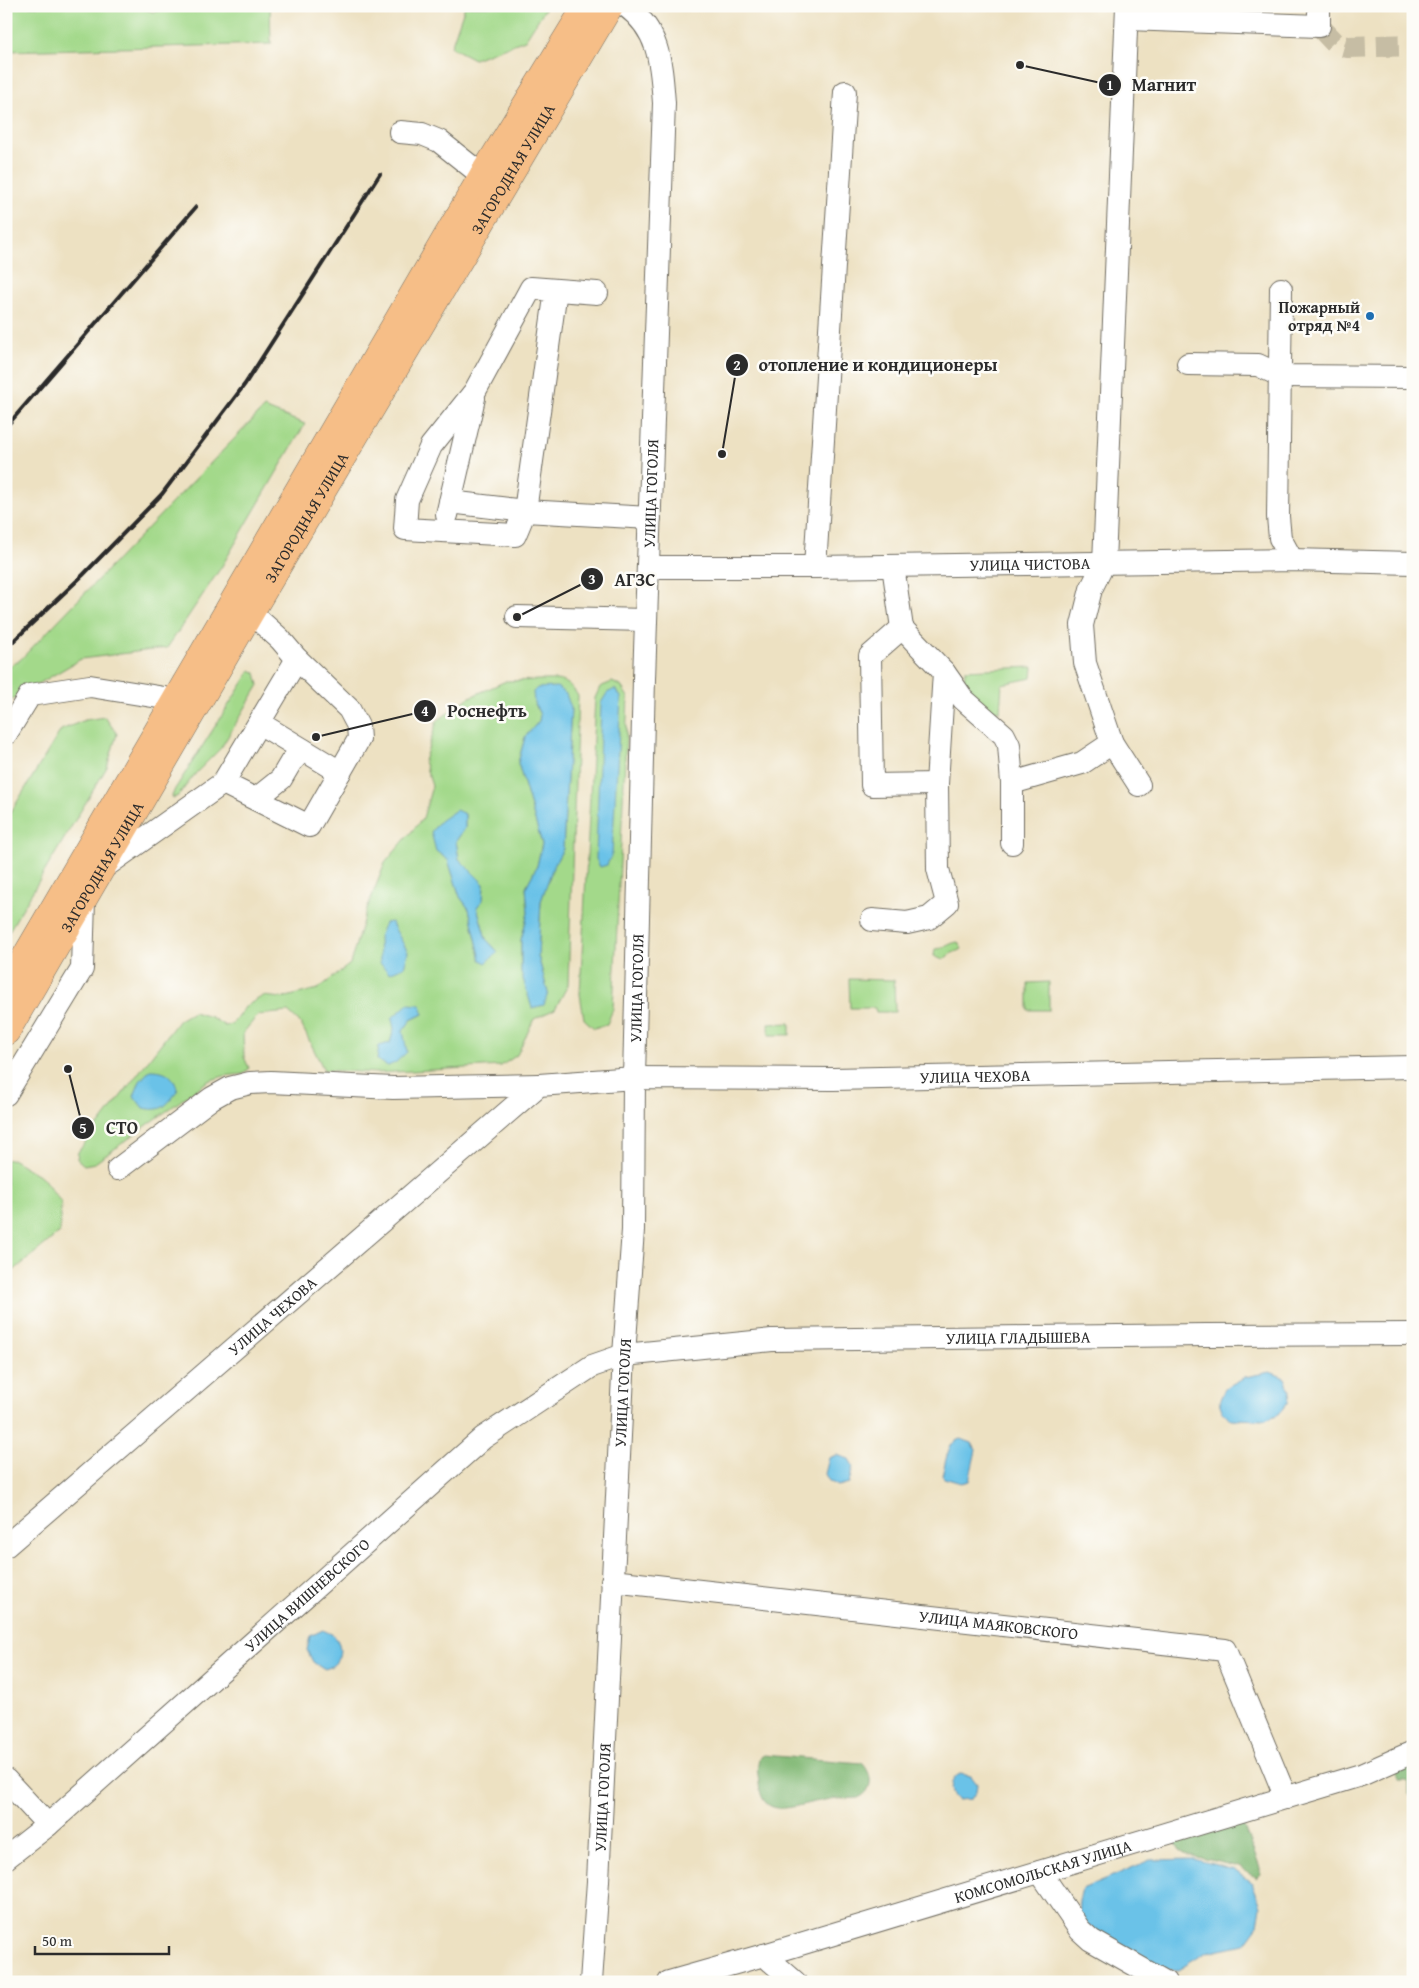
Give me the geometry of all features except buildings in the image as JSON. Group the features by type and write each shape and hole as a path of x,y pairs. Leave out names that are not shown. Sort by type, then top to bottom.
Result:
{"highway":[{"name":"ЗАГОРОДНАЯ УЛИЦА","path":"6,991 483,176 587,6"},
{"name":"ЗАГОРОДНАЯ УЛИЦА","path":"6,1031 103,868 250,612 609,6"}],"street":[{"name":"УЛИЦА ГОГОЛЯ","path":"591,1982 598,1881 624,1355 633,1230 634,1078 646,620 664,102 661,63 652,35 640,18 626,6"},
{"path":"1139,785 1112,743 1084,663 1082,625 1091,589 1104,563 1127,13 1319,26 1319,6"},
{"path":"815,567 846,92"},
{"path":"400,132 422,134 439,141 483,176"},
{"path":"556,290 525,511 515,535 405,529 407,500 431,446 475,391 531,288 597,293"},
{"path":"1281,289 1278,517 1280,538 1292,560"},
{"path":"1188,364 1258,365 1281,376 1413,377"},
{"path":"445,531 475,391"},
{"path":"450,502 525,511 650,518"},
{"name":"УЛИЦА ЧИСТОВА","path":"648,567 815,567 1292,560 1413,564"},
{"path":"892,566 902,628 944,672 963,699 1004,735 1009,746 1012,783 1012,843"},
{"path":"223,783 309,826 359,739 358,726 349,709 297,659 280,639 250,612"},
{"path":"517,617 646,620"},
{"path":"902,628 870,656 872,785 937,784"},
{"path":"103,868 223,783 297,659"},
{"path":"872,920 907,923 928,918 947,903 938,869 937,784 944,672"},
{"path":"6,734 30,695 90,686 176,700"},
{"path":"259,724 340,772"},
{"path":"1012,783 1082,763 1112,743"},
{"path":"256,800 280,779 291,762 303,750"},
{"path":"6,1094 82,969 84,899"},
{"name":"УЛИЦА ЧЕХОВА","path":"118,1169 212,1098 230,1088 250,1083 271,1082 393,1088 539,1085 634,1078 833,1078 1413,1067"},
{"name":"УЛИЦА ЧЕХОВА","path":"6,1546 539,1085"},
{"name":"УЛИЦА ГЛАДЫШЕВА","path":"624,1355 772,1340 1413,1334"},
{"name":"УЛИЦА ВИШНЕВСКОГО","path":"6,1858 48,1826 483,1438 592,1366 624,1355"},
{"name":"УЛИЦА МАЯКОВСКОГО","path":"612,1581 1225,1650 1286,1798"},
{"name":"КОМСОМОЛЬСКАЯ УЛИЦА","path":"669,1982 1361,1775 1413,1752"},
{"path":"6,1780 48,1826"},
{"path":"1040,1872 1080,1930 1091,1940 1165,1982"},
{"path":"764,1955 795,1982"}],"green space":[{"path":"6,6 138,6 153,12 180,6 270,6 271,44 6,51"},
{"path":"465,6 547,6 525,40 474,59 451,47"},
{"path":"1158,6 1254,6 1254,11"},
{"path":"264,408 305,424 222,566 167,648 81,659 6,703 6,668 20,660"},
{"path":"1033,667 1032,678 1002,684 1000,711 962,710 965,670"},
{"path":"251,670 256,673 259,685 221,748 196,773 178,796 173,798 175,789"},
{"path":"506,681 563,681 578,696 568,985 555,1009 534,1019 517,1055 501,1066 377,1073 324,1070 301,1024 288,1012 258,1015 243,1033 244,1057 249,1068 244,1074 224,1076 208,1081 95,1163 84,1165 77,1159 78,1152 179,1020 193,1012 211,1017 225,1026 233,1023 246,1006 263,996 282,998 318,989 350,964 365,914 385,863 423,818 432,786 424,761 437,721 468,698","holes":["534,702 571,708 563,849 553,867 541,901 538,956 548,993 533,1007 521,972 521,940 528,913 526,887 537,866 542,844 518,763 525,737 539,722 540,715","465,814 465,828 456,841 459,859 484,884 483,900 477,907 486,939 498,952 481,960 469,909 460,897 448,860","421,1005 423,1014 411,1020 377,1060 380,1046 390,1043 394,1029"]},
{"path":"612,682 621,686 628,697 613,1009 607,1024 594,1028 584,1019 580,994 595,698 600,687"},
{"path":"105,717 117,734 107,767 6,936 6,820 61,730 85,720"},
{"path":"958,942 962,949 950,954 943,960 934,956 935,949"},
{"path":"849,979 894,980 895,1012 876,1012 875,1008 850,1008"},
{"path":"1049,982 1049,1010 1028,1010 1028,983"},
{"path":"790,1023 790,1035 769,1035 769,1024"},
{"path":"12,1159 42,1177 61,1202 60,1232 6,1277 6,1160"},
{"path":"763,1755 862,1763 870,1777 869,1787 858,1798 825,1800 781,1808 773,1807 766,1803 761,1795 758,1763"},
{"path":"1413,1763 1413,1800 1409,1794 1409,1782 1407,1780 1399,1780 1395,1774 1397,1771"},
{"path":"1241,1819 1260,1868 1260,1874 1256,1878 1239,1867 1185,1854 1180,1851 1175,1843 1177,1838"}],"water":[{"path":"557,687 566,694 571,708 563,849 553,867 541,901 538,956 548,993 544,1005 532,1008 521,972 521,940 528,913 526,887 537,866 542,844 518,763 525,737 539,721 540,715 534,702 533,692 537,688"},
{"path":"615,689 621,697 612,854 607,865 600,867 596,859 601,703 607,693"},
{"path":"456,810 465,814 465,828 456,841 459,859 484,884 483,900 477,907 486,939 498,952 486,963 481,960 469,909 460,897 448,860 436,851 431,832 440,821"},
{"path":"391,922 408,952 404,967 389,973 380,963 379,937 385,923"},
{"path":"408,1004 421,1005 423,1014 411,1020 403,1031 407,1052 395,1063 388,1066 377,1060 379,1046 390,1043 394,1029 392,1018"},
{"path":"150,1070 168,1074 174,1081 178,1091 164,1107 156,1109 143,1108 134,1096 140,1081"},
{"path":"1270,1372 1285,1378 1290,1391 1288,1403 1279,1414 1265,1420 1230,1419 1223,1413 1219,1402 1225,1388 1245,1377"},
{"path":"961,1439 972,1443 976,1450 969,1481 961,1483 944,1478 942,1475 950,1448 956,1441"},
{"path":"837,1455 849,1459 853,1466 849,1483 838,1486 829,1481 825,1474 829,1458"},
{"path":"323,1630 334,1636 340,1651 337,1661 329,1668 323,1669 313,1662 307,1650 310,1636"},
{"path":"960,1774 971,1776 977,1784 976,1792 971,1799 957,1800 954,1797 951,1786 956,1776"},
{"path":"1194,1859 1234,1870 1252,1883 1261,1907 1258,1925 1244,1944 1207,1952 1178,1970 1166,1969 1088,1926 1078,1914 1082,1889 1150,1860"}],"tunnel":[{"path":"1319,26 1336,44 1347,47 1413,45"}],"railway":[{"path":"6,648 83,575 162,494 245,384 380,174"},
{"path":"6,427 196,207"}],"place":[{"name":"Магнит","path":"1020,65"},
{"name":"Пожарный отряд №4","path":"1370,316"},
{"name":"отопление и кондиционеры","path":"722,454"},
{"name":"АГЗС","path":"517,617"},
{"name":"Роснефть","path":"316,737"},
{"name":"СТО","path":"68,1069"}]}
